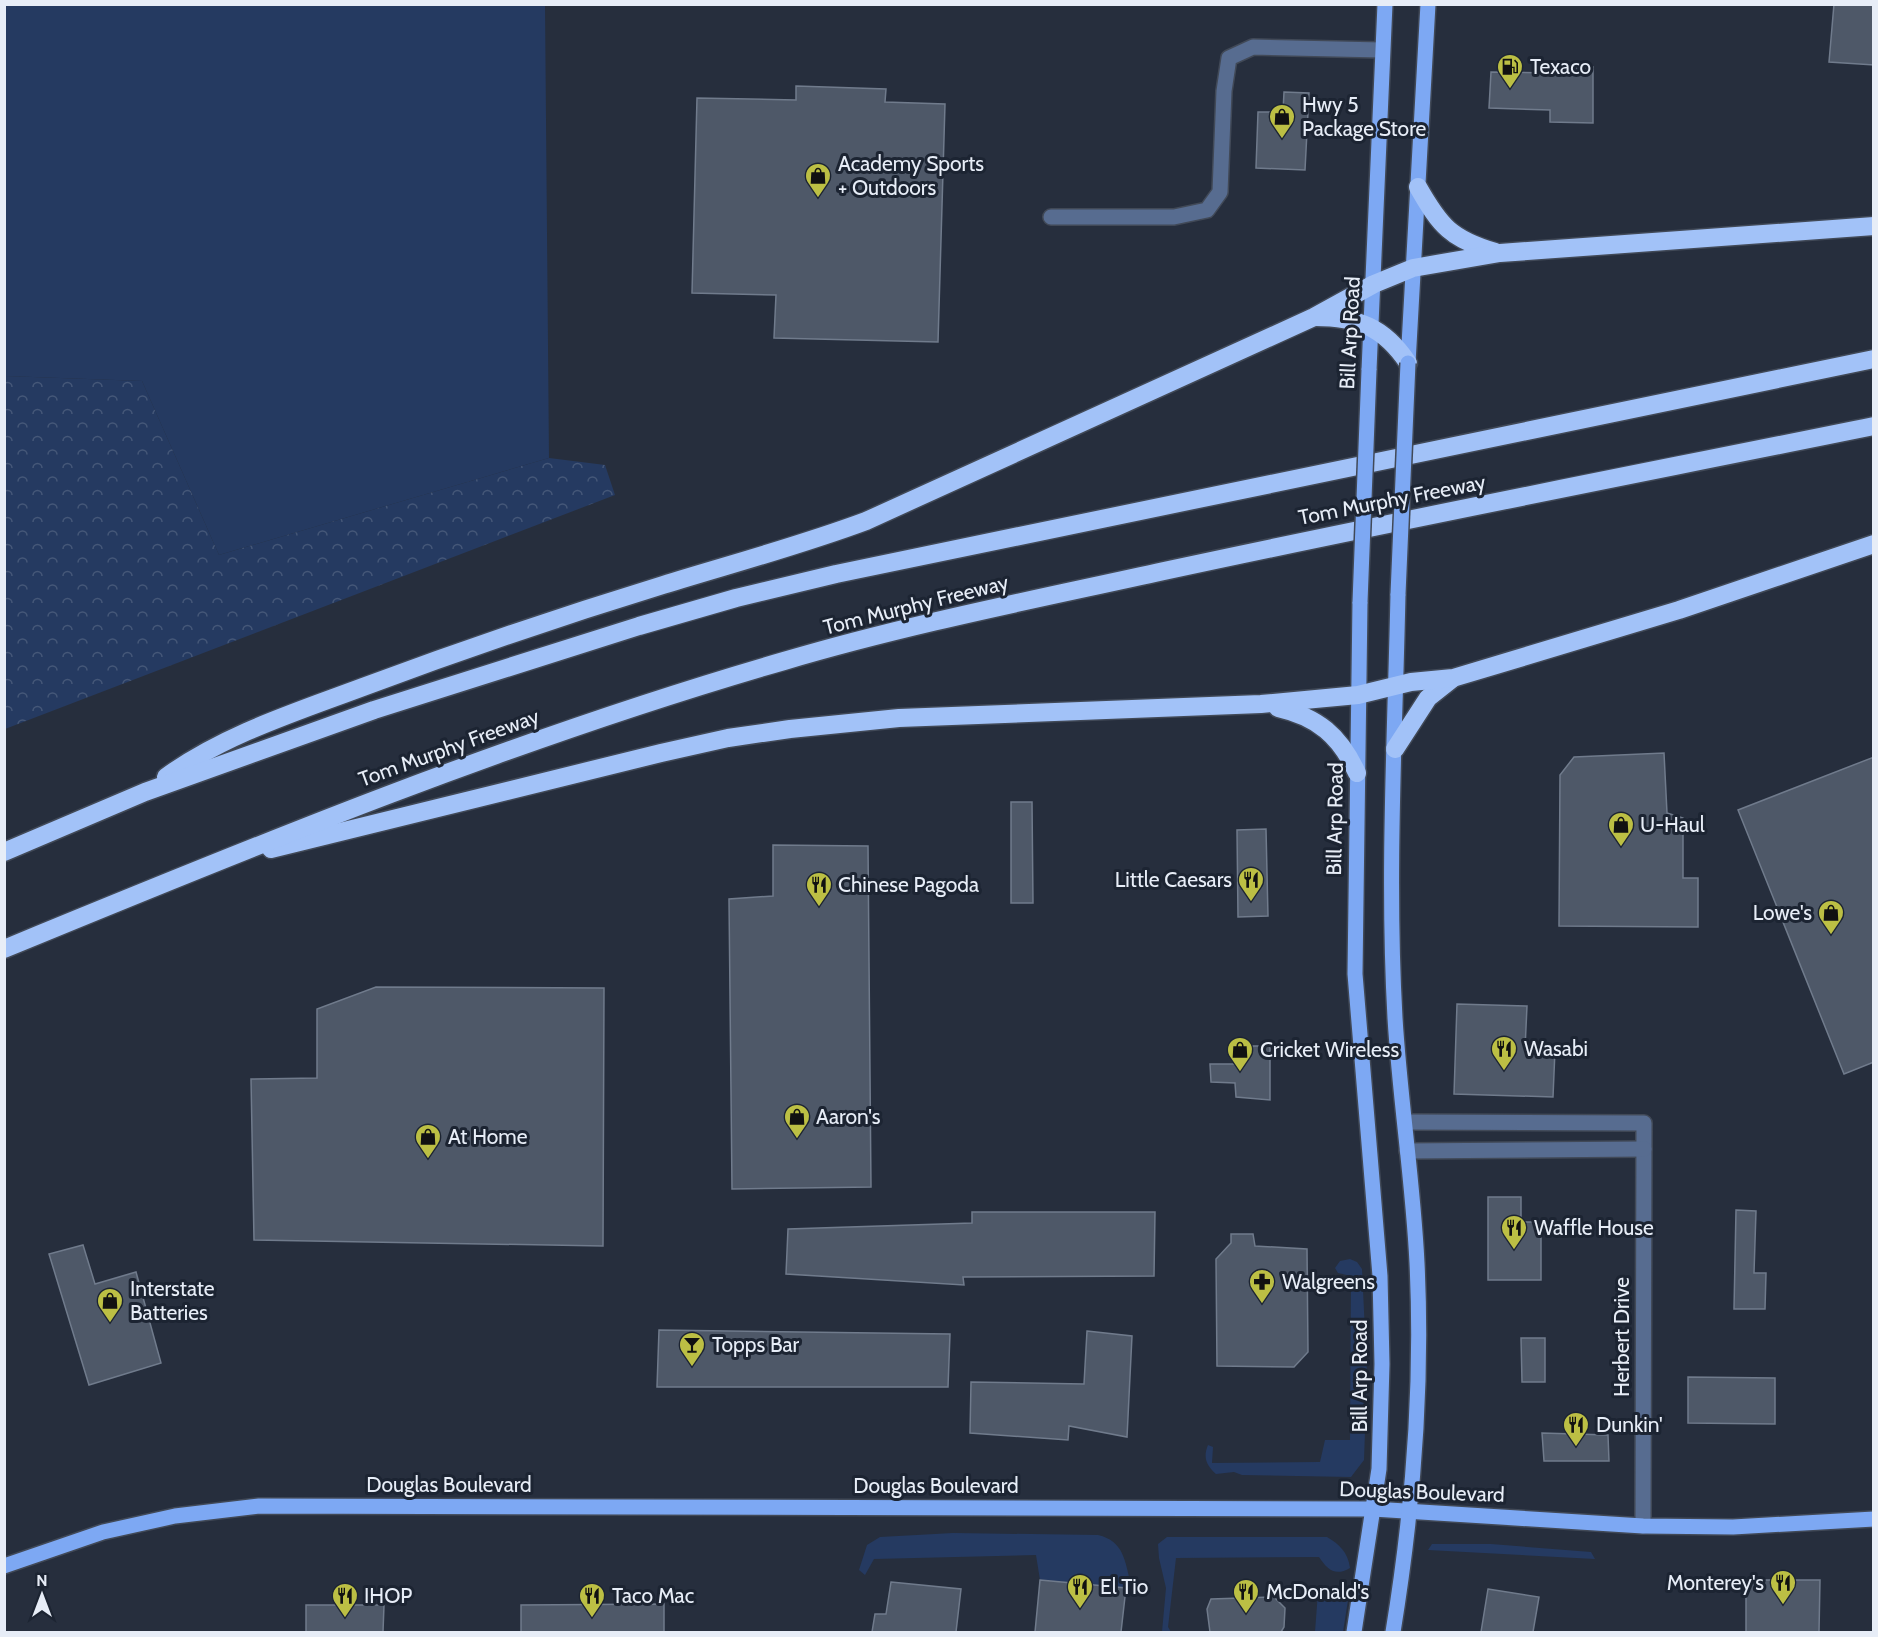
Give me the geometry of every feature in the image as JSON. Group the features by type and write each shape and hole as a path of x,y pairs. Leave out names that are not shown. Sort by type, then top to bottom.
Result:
{"highway":[{"path":"1418,187 1445,229 1467,243 1500,253"},
{"path":"145,792 177,769 215,747 303,710 563,617 809,542 866,521 1314,317 1374,284 1413,268 1500,253 1874,226"},
{"path":"1314,317 1345,319 1372,327 1384,334 1408,363"},
{"name":"Tom Murphy Freeway","path":"4,852 145,792 374,710 639,626 736,598 987,543 1874,359"},
{"name":"Tom Murphy Freeway","path":"4,949 374,798 496,753 789,659 990,609 1282,546 1874,426"},
{"path":"214,862 470,802 661,753 748,735 899,718 1261,704 1358,694 1397,685 1453,678 1690,606 1874,544"},
{"path":"1395,749 1422,706 1453,678"},
{"path":"1261,704 1295,712 1323,725 1344,748 1357,773"}],"main road":[{"name":"Bill Arp Road","path":"1354,1632 1373,1509 1381,1416 1381,1287 1355,974 1360,602 1384,4"},
{"path":"1393,1632 1411,1512 1416,1446 1417,1262 1395,1018 1392,928 1398,594 1428,4"},
{"name":"Douglas Boulevard","path":"4,1566 103,1532 175,1516 259,1506 1373,1509 1643,1526 1733,1527 1874,1519"}],"street":[{"path":"1051,217 1174,217 1207,210 1220,192 1224,91 1229,58 1253,46 1381,50"},
{"name":"Herbert Drive","path":"1405,1122 1644,1122 1643,1526"},
{"path":"1407,1151 1644,1149"}],"green space":[{"path":"4,5 545,5 549,458 219,555 142,381 5,376"},
{"path":"5,376 142,381 219,555 549,458 605,465 615,495 5,729"},
{"path":"1350,1259 1357,1262 1362,1269 1367,1374 1364,1460 1351,1477 1242,1475 1234,1472 1216,1474 1206,1461 1208,1445 1213,1447 1212,1463 1320,1462 1325,1440 1350,1440 1351,1276 1338,1273 1335,1268 1340,1261"},
{"path":"953,1533 1098,1535 1113,1542 1122,1553 1131,1585 1126,1588 1040,1580 1036,1555 874,1559 865,1575 859,1570 867,1545 880,1537"},
{"path":"1167,1537 1327,1537 1342,1549 1350,1568 1336,1572 1325,1565 1319,1557 1176,1558 1168,1627 1171,1632 1162,1632 1166,1588 1158,1544"},
{"path":"1432,1544 1491,1544 1591,1552 1595,1559 1428,1550"},
{"path":"1323,1589 1342,1590 1348,1600 1343,1632 1315,1632 1318,1592"}],"building":[{"path":"1834,4 1874,4 1874,65 1829,62"},
{"path":"1551,67 1593,67 1593,123 1550,122 1550,110 1489,108 1491,72 1551,73"},
{"name":"Academy Sports + Outdoors","path":"796,86 886,89 885,102 945,104 938,342 774,338 776,295 692,293 697,98 796,100"},
{"name":"Hwy 5 Package Store","path":"1284,92 1309,93 1305,170 1256,168 1258,112 1283,112"},
{"name":"U-Haul","path":"1664,753 1667,813 1683,818 1683,878 1698,878 1698,927 1559,926 1560,775 1574,757"},
{"name":"Lowe's","path":"1874,757 1874,1062 1844,1074 1738,810"},
{"path":"1011,802 1032,802 1033,903 1011,903"},
{"path":"1266,829 1268,916 1238,917 1237,830"},
{"path":"773,845 868,846 871,1187 732,1189 729,899 773,896"},
{"name":"At Home","path":"376,987 604,988 603,1246 254,1240 251,1079 317,1078 317,1009"},
{"name":"Wasabi","path":"1457,1004 1527,1006 1525,1049 1555,1050 1553,1097 1454,1094"},
{"name":"Cricket Wireless","path":"1236,1046 1270,1046 1270,1100 1236,1097 1235,1083 1211,1082 1210,1064 1236,1064"},
{"name":"Waffle House","path":"1488,1197 1521,1197 1521,1222 1541,1222 1541,1280 1488,1280"},
{"path":"1736,1210 1756,1211 1754,1273 1766,1273 1765,1309 1734,1309"},
{"path":"972,1212 1155,1212 1154,1276 963,1277 964,1285 786,1274 788,1229 972,1223"},
{"name":"Walgreens","path":"1231,1234 1253,1234 1255,1246 1307,1249 1308,1352 1294,1367 1217,1366 1216,1259 1231,1243"},
{"name":"Interstate Batteries","path":"83,1245 95,1284 136,1272 161,1363 89,1385 49,1254"},
{"path":"659,1330 950,1334 948,1387 657,1387"},
{"path":"1087,1331 1132,1336 1127,1437 1069,1426 1068,1440 970,1433 971,1382 1084,1384"},
{"path":"1521,1338 1545,1338 1545,1382 1522,1382"},
{"path":"1688,1377 1775,1378 1775,1424 1688,1423"},
{"name":"Dunkin'","path":"1542,1433 1608,1435 1609,1461 1544,1461"},
{"name":"El Tio","path":"1040,1580 1126,1588 1121,1632 1035,1632"},
{"name":"Monterey's","path":"1746,1580 1820,1580 1819,1632 1746,1632"},
{"path":"891,1582 961,1589 956,1632 872,1632 875,1614 886,1614"},
{"path":"1488,1589 1539,1597 1533,1632 1481,1632"},
{"name":"McDonald's","path":"1274,1597 1285,1608 1284,1627 1281,1632 1210,1632 1207,1609 1211,1599"},
{"name":"Taco Mac","path":"664,1604 664,1632 521,1632 521,1605"},
{"name":"IHOP","path":"306,1605 384,1605 383,1632 306,1632"}],"place":[{"name":"Texaco","path":"1510,90"},
{"name":"Hwy 5 Package Store","path":"1282,140"},
{"name":"Academy Sports + Outdoors","path":"818,199"},
{"name":"U-Haul","path":"1621,848"},
{"name":"Little Caesars","path":"1251,903"},
{"name":"Chinese Pagoda","path":"819,908"},
{"name":"Lowe's","path":"1831,936"},
{"name":"Wasabi","path":"1504,1072"},
{"name":"Cricket Wireless","path":"1240,1073"},
{"name":"Aaron's","path":"797,1140"},
{"name":"At Home","path":"428,1160"},
{"name":"Waffle House","path":"1514,1251"},
{"name":"Walgreens","path":"1262,1305"},
{"name":"Interstate Batteries","path":"110,1324"},
{"name":"Topps Bar","path":"692,1368"},
{"name":"Dunkin'","path":"1576,1448"},
{"name":"Monterey's","path":"1783,1606"},
{"name":"El Tio","path":"1080,1610"},
{"name":"McDonald's","path":"1246,1615"},
{"name":"IHOP","path":"345,1619"},
{"name":"Taco Mac","path":"592,1619"}]}
